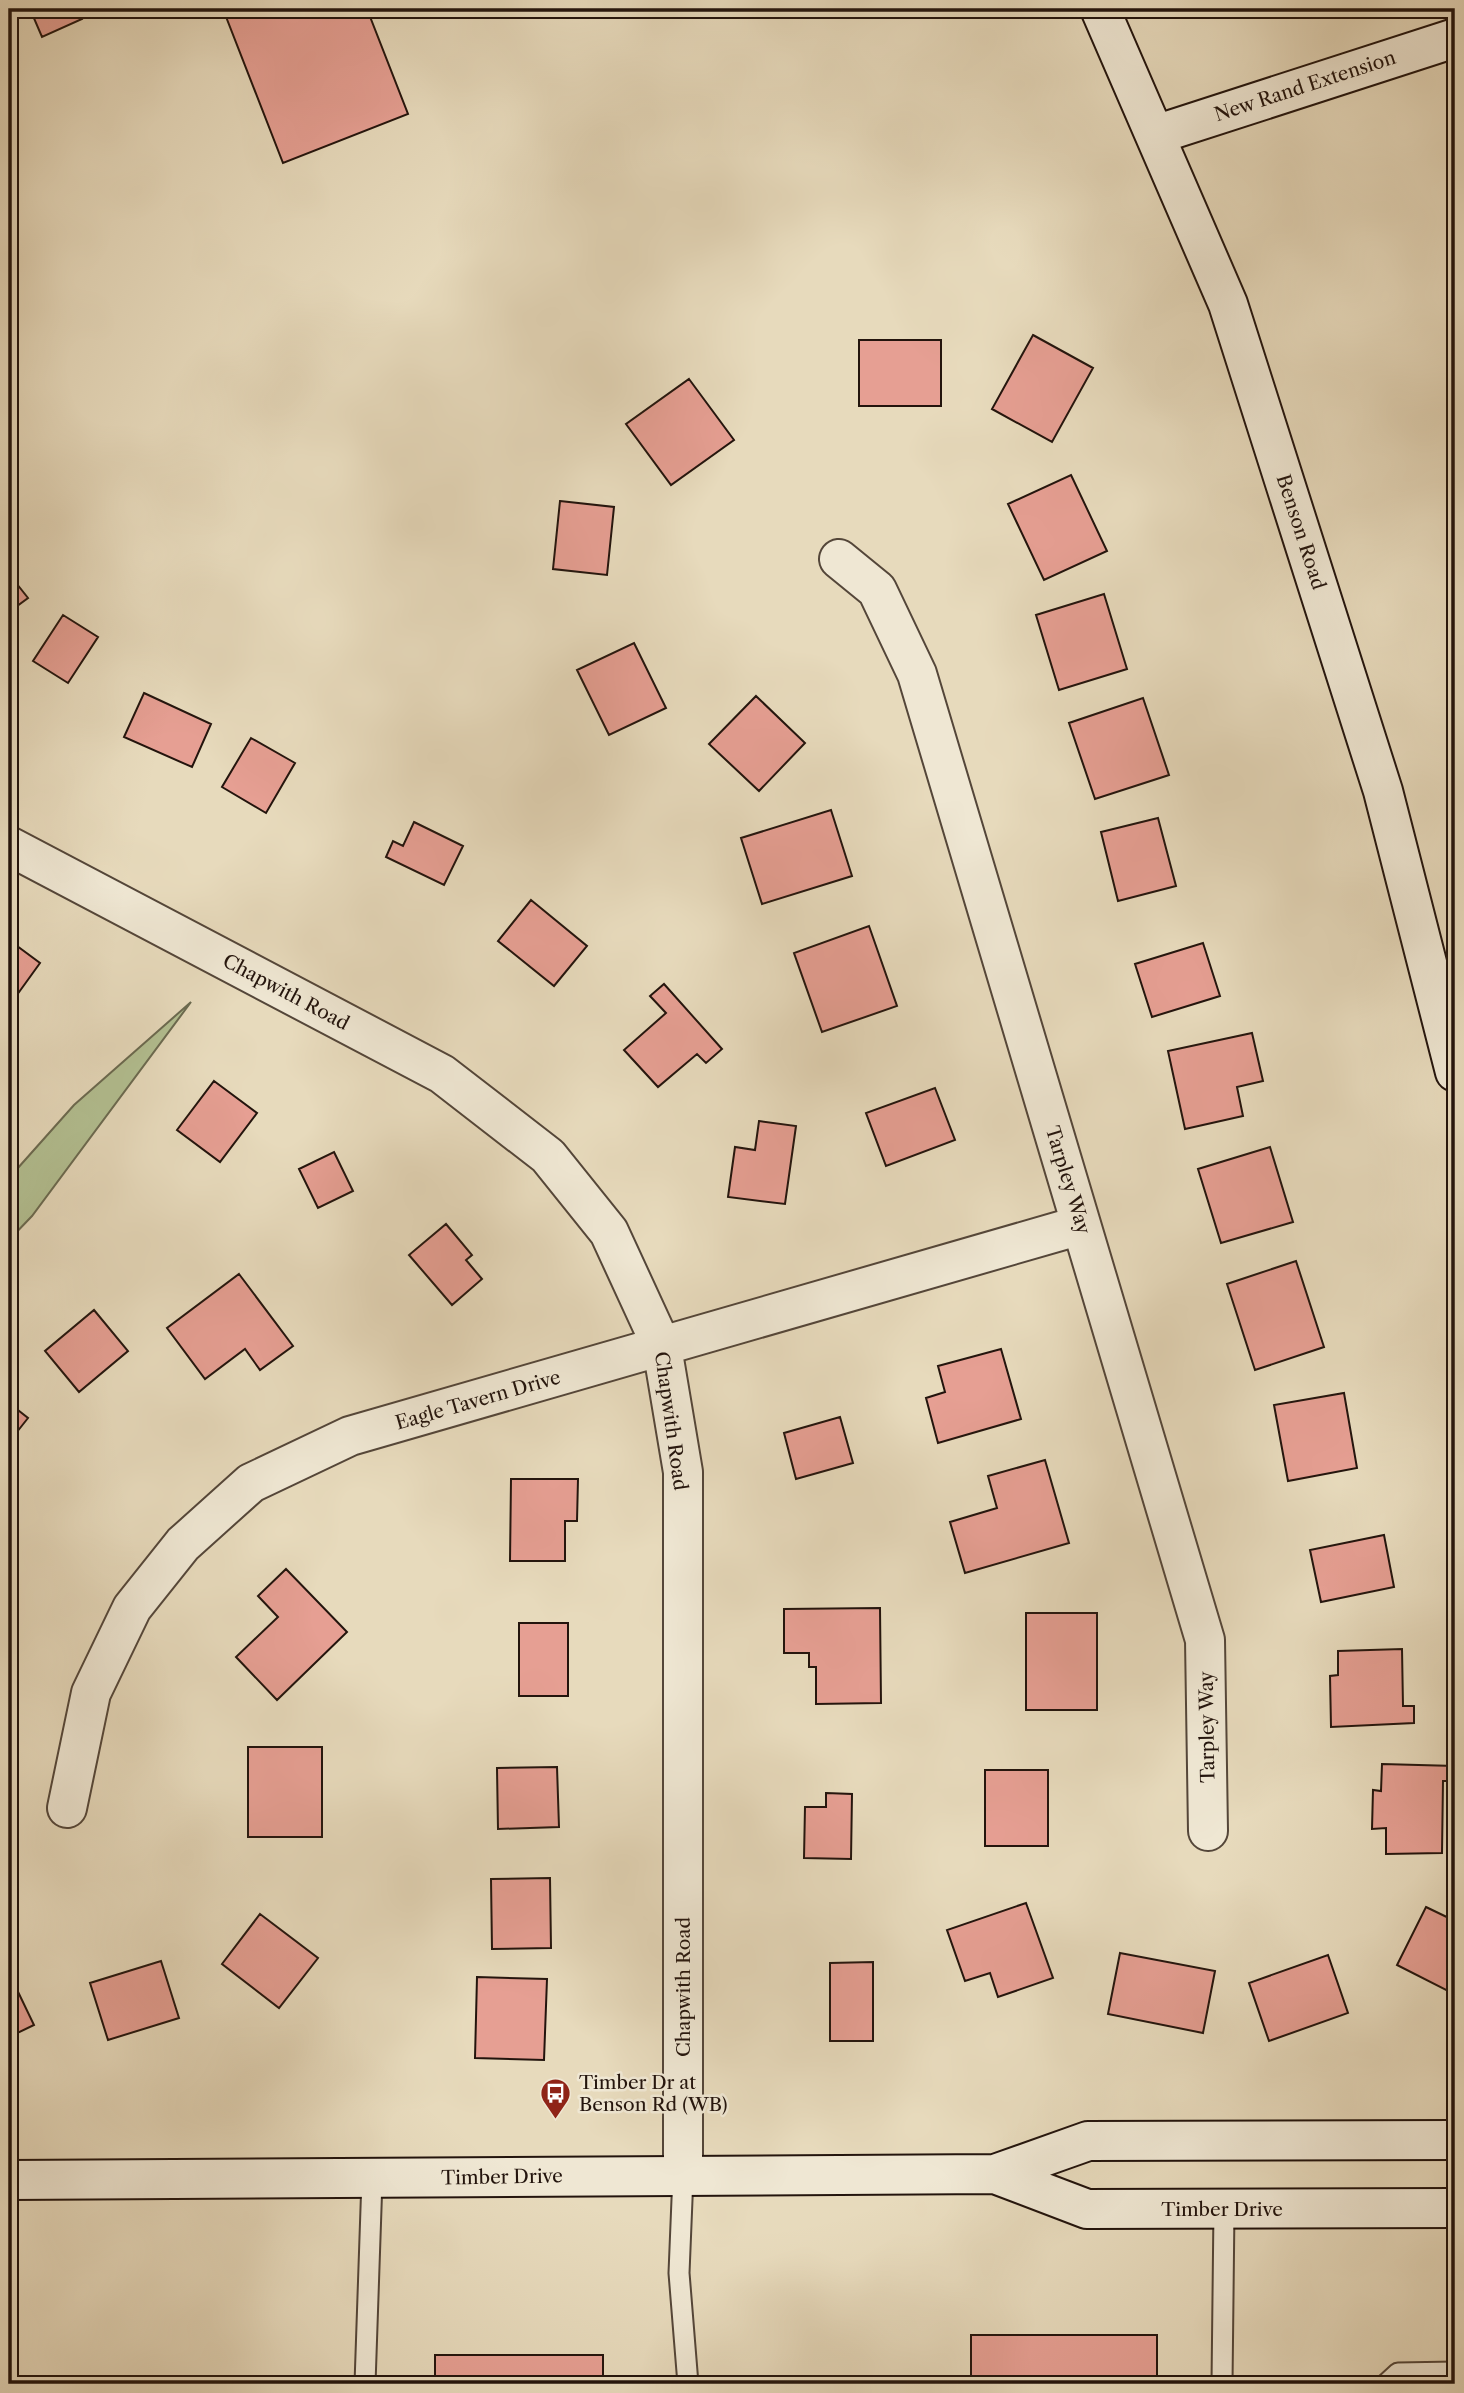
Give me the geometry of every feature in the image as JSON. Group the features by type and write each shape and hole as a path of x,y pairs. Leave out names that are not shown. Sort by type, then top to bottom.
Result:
{"street":[{"name":"Benson Road","path":"1100,9 1228,304 1383,791 1455,1072"},
{"name":"New Rand Extension","path":"1155,135 1455,38"},
{"name":"Tarpley Way","path":"839,559 877,590 917,674 1205,1640 1208,1831"},
{"name":"Chapwith Road","path":"9,846 442,1074 548,1156 609,1232 662,1347 683,1472 682,2175"},
{"name":"Eagle Tavern Drive","path":"67,1808 91,1693 132,1608 183,1544 251,1483 350,1436 1081,1225"},
{"name":"Timber Drive","path":"9,2180 995,2174 1088,2141 1455,2140"},
{"name":"Timber Drive","path":"995,2174 1087,2209 1455,2208"}],"lane":[{"path":"682,2175 679,2273 688,2384"},
{"path":"365,2384 372,2179"},
{"path":"1222,2384 1224,2209"},
{"path":"1386,2384 1398,2373 1455,2372"}],"green space":[{"path":"191,1002 32,1216 9,1240 9,1178 74,1105"}],"building":[{"path":"30,9 78,9 82,19 42,37"},
{"path":"223,9 367,9 408,114 283,163"},
{"path":"1033,335 1093,368 1052,442 992,409"},
{"path":"859,340 941,340 941,406 859,406"},
{"path":"689,379 734,440 671,485 626,424"},
{"path":"1071,475 1107,551 1044,580 1008,504"},
{"path":"560,501 614,507 607,575 553,569"},
{"path":"9,574 28,598 9,612"},
{"path":"1104,594 1127,669 1059,690 1036,615"},
{"path":"63,615 98,637 68,683 33,661"},
{"path":"634,643 666,708 609,735 577,670"},
{"path":"144,693 211,724 192,767 124,737"},
{"path":"756,696 805,743 759,791 709,744"},
{"path":"1143,698 1169,775 1095,799 1069,723"},
{"path":"251,738 295,763 266,813 222,787"},
{"path":"831,810 852,876 762,904 741,838"},
{"path":"1158,818 1176,886 1118,901 1101,832"},
{"path":"414,822 463,846 444,885 386,857 393,841 403,846"},
{"path":"531,900 587,946 554,986 498,941"},
{"path":"869,926 897,1006 822,1032 794,953"},
{"path":"9,940 40,963 9,1006"},
{"path":"1203,943 1220,996 1152,1017 1135,964"},
{"path":"664,984 722,1049 706,1063 697,1054 658,1087 624,1050 666,1013 650,996"},
{"path":"1252,1033 1263,1081 1237,1087 1243,1116 1185,1129 1168,1051"},
{"path":"214,1081 257,1113 220,1162 177,1130"},
{"path":"935,1088 955,1140 886,1166 866,1113"},
{"path":"759,1121 796,1126 785,1204 728,1197 735,1147 755,1150"},
{"path":"1270,1147 1293,1222 1221,1243 1198,1169"},
{"path":"334,1152 353,1191 318,1208 299,1169"},
{"path":"446,1224 472,1255 466,1260 482,1279 452,1305 409,1255"},
{"path":"1296,1261 1324,1347 1255,1370 1227,1284"},
{"path":"239,1274 293,1346 260,1370 245,1349 205,1379 167,1328"},
{"path":"94,1310 128,1351 79,1392 45,1351"},
{"path":"1001,1349 1021,1419 938,1443 926,1398 945,1392 938,1366"},
{"path":"1344,1393 1357,1468 1288,1481 1274,1405"},
{"path":"9,1403 28,1418 9,1442"},
{"path":"840,1417 853,1463 796,1479 784,1433"},
{"path":"1045,1460 1069,1543 965,1573 950,1522 997,1508 988,1476"},
{"path":"511,1479 578,1479 577,1521 565,1521 565,1561 510,1561"},
{"path":"1384,1535 1394,1587 1321,1602 1310,1550"},
{"path":"286,1569 347,1632 277,1700 236,1657 278,1617 258,1596"},
{"path":"880,1608 881,1703 816,1704 816,1667 809,1667 809,1653 784,1653 784,1609"},
{"path":"1026,1613 1097,1613 1097,1710 1026,1710"},
{"path":"519,1623 568,1623 568,1696 519,1696"},
{"path":"1402,1649 1403,1706 1414,1706 1414,1723 1331,1727 1330,1676 1338,1675 1338,1651"},
{"path":"248,1747 322,1747 322,1837 248,1837"},
{"path":"1382,1764 1455,1766 1455,1781 1443,1781 1442,1853 1386,1854 1386,1828 1372,1829 1373,1790 1381,1791"},
{"path":"557,1767 559,1827 498,1829 497,1768"},
{"path":"985,1770 1048,1770 1048,1846 985,1846"},
{"path":"826,1793 852,1794 851,1859 804,1858 805,1807 826,1807"},
{"path":"550,1878 551,1948 492,1949 491,1879"},
{"path":"1026,1903 1053,1978 998,1997 990,1973 965,1981 947,1930"},
{"path":"1426,1907 1455,1921 1455,1981 1450,1992 1397,1965"},
{"path":"260,1914 318,1958 279,2008 222,1964"},
{"path":"1120,1953 1215,1971 1203,2033 1108,2014"},
{"path":"1328,1955 1348,2013 1269,2041 1249,1983"},
{"path":"161,1961 179,2018 108,2040 90,1983"},
{"path":"873,1962 873,2041 830,2041 830,1963"},
{"path":"9,1973 34,2025 9,2037"},
{"path":"477,1977 547,1979 544,2060 475,2058"},
{"path":"971,2335 1157,2335 1157,2384 971,2384"},
{"path":"435,2355 603,2355 603,2384 435,2384"}],"place":[{"name":"Timber Dr at Benson Rd (WB)","path":"556,2120"}]}
